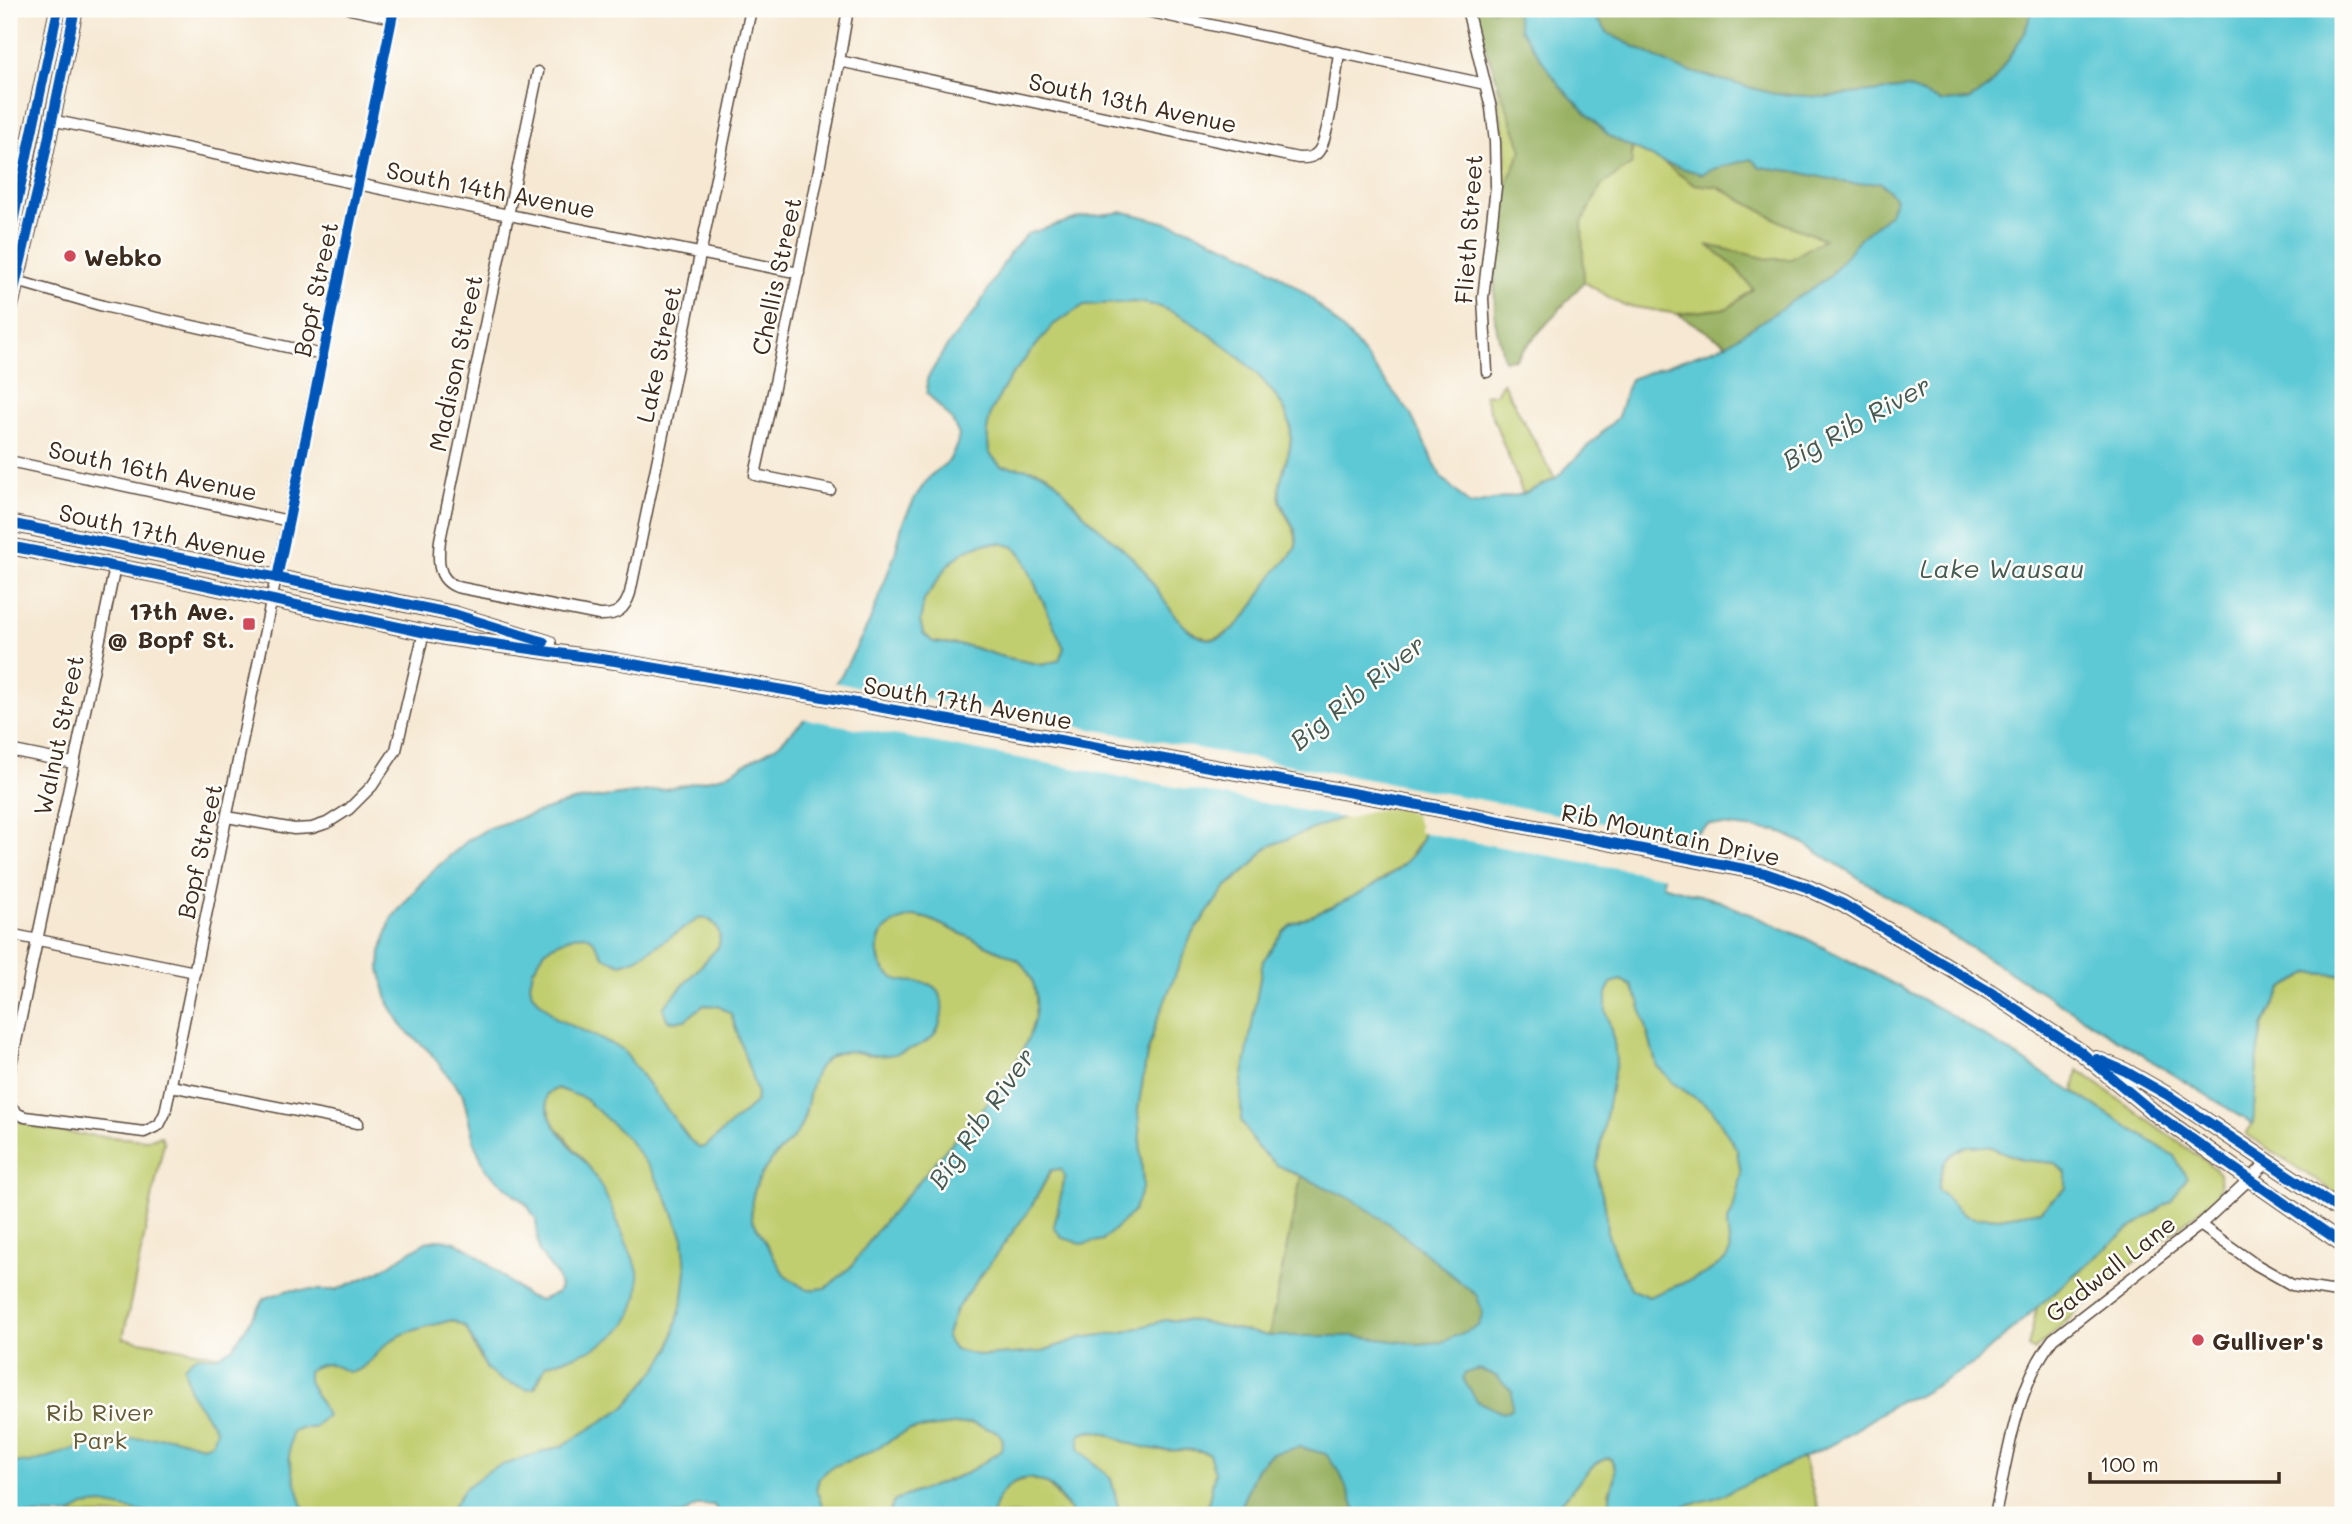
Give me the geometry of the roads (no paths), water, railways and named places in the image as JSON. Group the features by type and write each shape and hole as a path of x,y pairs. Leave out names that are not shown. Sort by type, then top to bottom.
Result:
{"main road":[{"path":"9,242 58,9"},
{"path":"9,311 12,280 39,184 75,9"},
{"name":"South 17th Avenue","path":"9,523 466,617 594,658"},
{"name":"South 17th Avenue","path":"9,546 424,632 790,691 1335,790"},
{"name":"Rib Mountain Drive","path":"1335,790 1707,860 1765,873 1836,900 1990,992 2081,1052 2152,1111 2343,1244"},
{"name":"Rib Mountain Drive","path":"2081,1052 2140,1079 2269,1161 2343,1212"}],"street":[{"path":"350,9 393,13"},
{"name":"Lake Street","path":"527,600 608,616 619,612 626,603 634,577 751,9"},
{"name":"Chellis Street","path":"830,490 755,475 799,273 848,9"},
{"path":"1137,9 1485,84"},
{"name":"Flieth Street","path":"1467,9 1491,108 1496,165 1483,298 1487,372"},
{"name":"Bopf Street","path":"10,1107 25,1117 144,1132 159,1125 165,1113 393,13"},
{"name":"South 13th Avenue","path":"839,61 1307,158 1318,153 1325,139 1339,53"},
{"name":"Madison Street","path":"527,600 450,584 443,578 439,561 440,540 538,72"},
{"name":"South 14th Avenue","path":"51,120 799,273"},
{"path":"12,280 103,306 323,355"},
{"name":"South 16th Avenue","path":"9,461 289,521"},
{"name":"Walnut Street","path":"9,1075 115,567"},
{"path":"227,817 294,829 312,828 327,823 363,796 380,776 396,750 424,632"},
{"path":"9,750 74,763"},
{"path":"9,934 195,972"},
{"path":"171,1086 358,1123"},
{"name":"Gadwall Lane","path":"1995,1515 2021,1402 2040,1356 2060,1332 2200,1225 2269,1161"},
{"path":"2200,1225 2255,1264 2292,1285 2343,1293"}],"water":[{"path":"1515,9 1588,9 1609,34 1677,68 1774,94 1824,97 1907,88 1943,102 1970,100 1991,85 2024,34 2033,9 2343,9 2343,975 2310,973 2283,988 2263,1026 2257,1062 2253,1124 1803,843 1778,831 1709,824 1689,837 1667,841 1662,885 1717,900 1807,939 1948,1013 2174,1156 2187,1178 2171,1201 2124,1233 1973,1364 1918,1396 1899,1401 1835,1443 1715,1498 1650,1514 1627,1513 1610,1503 1615,1469 1610,1458 1603,1459 1589,1469 1564,1499 1545,1515 1358,1515 1340,1473 1326,1454 1300,1447 1271,1454 1257,1468 1239,1510 1241,1515 1206,1515 1215,1472 1209,1454 1193,1450 1148,1448 1092,1431 1079,1436 1079,1449 1111,1479 1120,1515 1072,1515 1049,1485 1035,1479 1026,1479 1018,1480 1004,1490 992,1515 888,1515 895,1500 965,1474 1001,1451 1003,1439 998,1432 971,1423 909,1430 866,1454 831,1467 819,1478 816,1490 826,1515 719,1515 714,1505 698,1505 682,1515 448,1515 464,1489 493,1468 562,1446 625,1407 657,1369 670,1348 683,1299 686,1271 683,1238 667,1198 652,1171 627,1138 584,1098 557,1088 547,1094 549,1115 561,1135 597,1179 637,1269 638,1289 631,1315 608,1341 546,1365 534,1388 527,1389 503,1381 487,1370 466,1327 452,1320 395,1338 358,1370 346,1371 325,1364 308,1371 308,1381 327,1415 313,1428 300,1428 291,1432 289,1459 302,1504 309,1515 156,1515 103,1504 84,1506 69,1515 9,1515 9,1462 30,1463 90,1444 124,1439 171,1437 202,1446 212,1443 216,1430 190,1392 184,1366 195,1356 216,1357 233,1347 265,1298 289,1290 336,1290 378,1272 426,1242 441,1239 455,1242 472,1251 528,1297 541,1300 557,1293 560,1287 557,1276 539,1252 536,1219 527,1205 486,1170 475,1145 463,1095 429,1051 405,1030 389,1004 380,969 381,952 391,919 428,875 467,841 489,828 573,801 665,789 724,776 778,745 815,709 842,674 869,623 895,554 903,522 916,496 930,476 949,461 957,444 959,435 952,420 927,393 927,379 945,349 977,309 1009,254 1027,234 1081,217 1125,212 1183,227 1256,259 1309,296 1352,339 1410,413 1441,477 1470,505 1523,494 1555,479 1618,417 1630,379 1727,344 1829,277 1861,237 1889,215 1896,198 1880,182 1854,184 1760,167 1751,159 1702,174 1662,162 1609,136 1561,87 1520,29","holes":["1134,302 1160,307 1196,325 1236,355 1271,390 1283,408 1290,424 1291,443 1281,480 1280,497 1296,533 1296,546 1291,556 1272,576 1255,604 1233,629 1221,637 1207,639 1184,625 1141,567 1086,517 1052,478 1036,470 1001,466 989,453 987,430 991,411 1010,377 1053,325 1084,305","1001,543 1014,547 1021,553 1064,648 1059,660 1043,665 968,646 933,642 923,633 920,622 924,600 948,565 964,551 982,544","1400,803 1417,811 1423,835 1402,866 1366,890 1292,924 1283,932 1263,961 1241,1088 1241,1120 1257,1147 1277,1165 1354,1200 1395,1228 1477,1296 1483,1314 1478,1326 1442,1342 1418,1344 1354,1336 1269,1336 1197,1321 1165,1320 1124,1332 1081,1338 1040,1352 983,1356 955,1350 946,1338 955,1311 1031,1207 1051,1170 1060,1169 1065,1177 1054,1227 1062,1238 1084,1244 1103,1240 1133,1212 1143,1186 1138,1109 1147,1054 1156,1023 1191,936 1225,888 1253,864 1267,847 1369,807","916,916 929,919 1021,963 1031,978 1036,994 1032,1028 1017,1060 987,1103 878,1229 851,1267 826,1288 807,1290 785,1276 752,1219 754,1192 766,1167 797,1133 814,1078 824,1061 847,1051 882,1056 896,1054 924,1043 936,1032 941,1021 942,1008 938,991 928,984 895,979 885,971 879,959 878,946 883,933 900,920","701,917 717,927 719,946 663,1008 668,1021 685,1020 704,1005 718,1006 731,1014 757,1093 756,1102 705,1147 699,1148 690,1140 622,1049 557,1019 532,994 530,984 533,970 544,952 552,945 573,936 585,935 593,940 604,957 621,964 636,959","1621,980 1632,986 1639,1001 1657,1066 1673,1083 1712,1109 1737,1150 1741,1174 1733,1210 1727,1223 1730,1252 1726,1259 1705,1274 1649,1297 1632,1290 1621,1269 1607,1233 1605,1205 1598,1180 1597,1165 1616,1061 1606,1011 1606,993 1611,983","1967,1146 1988,1146 2023,1160 2055,1163 2066,1173 2066,1188 2040,1211 1999,1218 1978,1219 1964,1215 1938,1190 1942,1168 1952,1154","1479,1369 1496,1376 1512,1391 1512,1409 1502,1413 1477,1401 1463,1379 1465,1373"]}],"place":[{"name":"Webko","path":"70,256"},
{"name":"17th Ave. @ Bopf St.","path":"249,624"},
{"name":"Gulliver's","path":"2198,1340"}],"water label":[{"name":"Big Rib River","path":"1856,422"},
{"name":"Lake Wausau","path":"2002,568"},
{"name":"Big Rib River","path":"1357,692"},
{"name":"Big Rib River","path":"981,1118"}],"park label":[{"name":"Rib River Park","path":"100,1425"}]}
